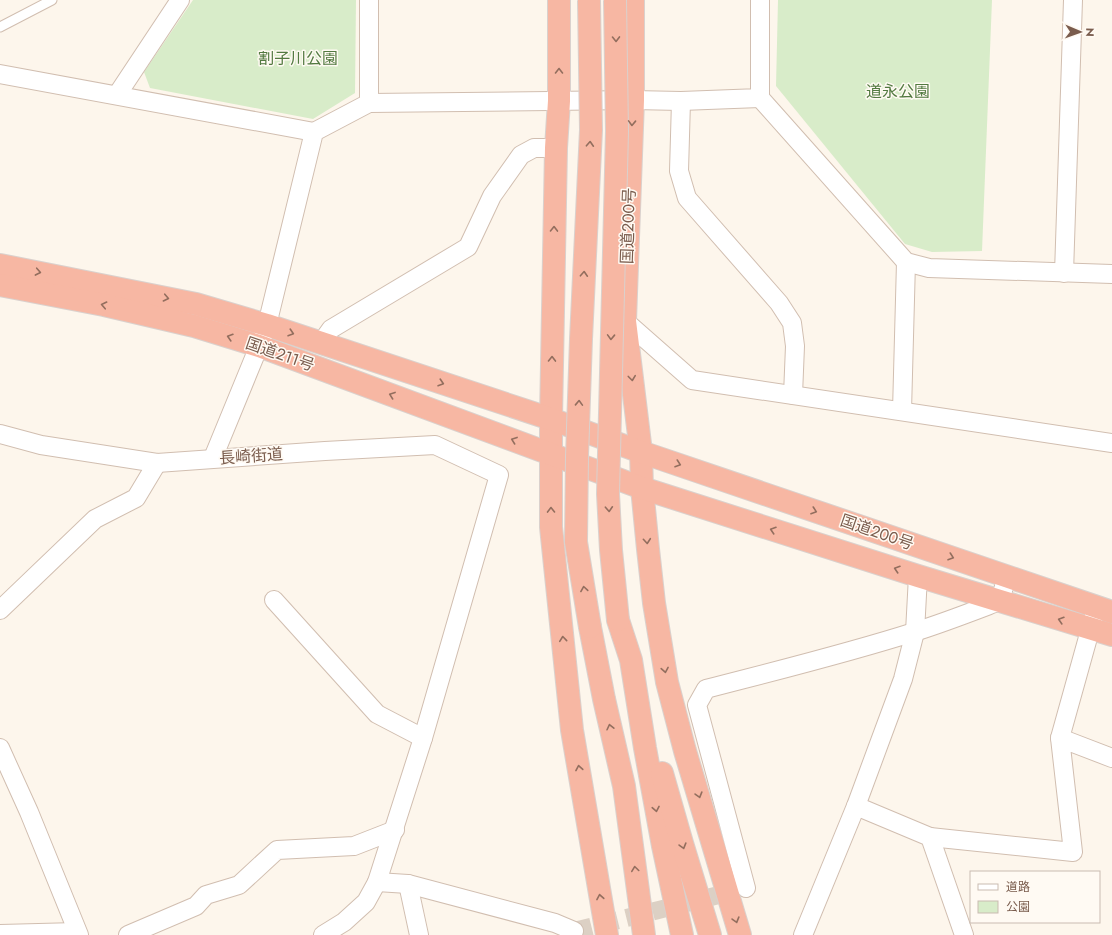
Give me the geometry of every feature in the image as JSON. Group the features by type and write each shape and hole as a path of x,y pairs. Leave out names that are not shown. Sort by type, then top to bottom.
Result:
{"highway":[{"path":"559,0 559,101 556,148 550,454 552,527 572,730 607,935"},
{"path":"589,0 591,130 580,338 576,542 604,699 624,786 644,935"},
{"path":"615,0 617,131 608,494 611,550 618,620 631,660 682,843 710,935"},
{"name":"国道200号","path":"633,0 633,100 625,321 641,452 642,488"},
{"name":"国道211号","path":"0,265 196,304 267,325 551,419"},
{"name":"国道211号","path":"0,285 104,305 187,324 259,346 550,454"},
{"name":"国道200号","path":"551,419 641,452 1104,610"},
{"name":"国道200号","path":"550,454 642,488 1112,636"},
{"path":"642,488 654,603 668,682 686,751 740,935"},
{"path":"631,660 663,846 682,935"}],"street":[{"path":"117,95 180,0"},
{"path":"369,0 369,103"},
{"path":"760,0 760,98 906,262 929,268 1112,274"},
{"path":"1064,273 1073,0"},
{"path":"0,74 314,132 369,103 633,100 681,101 760,98"},
{"path":"681,101 679,171 686,198 779,303 792,323 795,346 793,395"},
{"path":"213,458 267,325 314,132"},
{"path":"321,343 331,329 468,247 492,196 521,155 534,148 556,148"},
{"path":"902,411 906,262"},
{"path":"625,321 692,380 1112,443"},
{"name":"長崎街道","path":"0,434 41,445 157,463 213,458 435,445 498,475 423,738"},
{"path":"0,610 95,519 136,498 157,463"},
{"path":"803,935 856,806 903,679 915,632 918,576"},
{"path":"746,888 697,706 706,689 915,632 1000,601 1007,576"},
{"path":"274,600 377,714 423,738 377,882 366,902 344,922 323,935"},
{"path":"856,806 930,837 1073,852 1060,738 1091,629 1104,610"},
{"path":"1060,738 1112,758"},
{"path":"0,748 29,812 78,933 0,934"},
{"path":"128,935 196,906 206,894 238,885 277,850 354,846 394,830"},
{"path":"930,837 964,935"},
{"path":"377,882 408,884 555,923 574,931"},
{"path":"408,884 419,935"}],"lane":[{"path":"0,27 52,0"}],"green space":[{"name":"割子川公園","path":"193,0 356,0 355,93 313,119 150,88 144,72"},
{"name":"道永公園","path":"778,0 992,0 982,251 932,252 905,244 776,86"}],"tunnel":[{"path":"574,931 739,890"}]}
